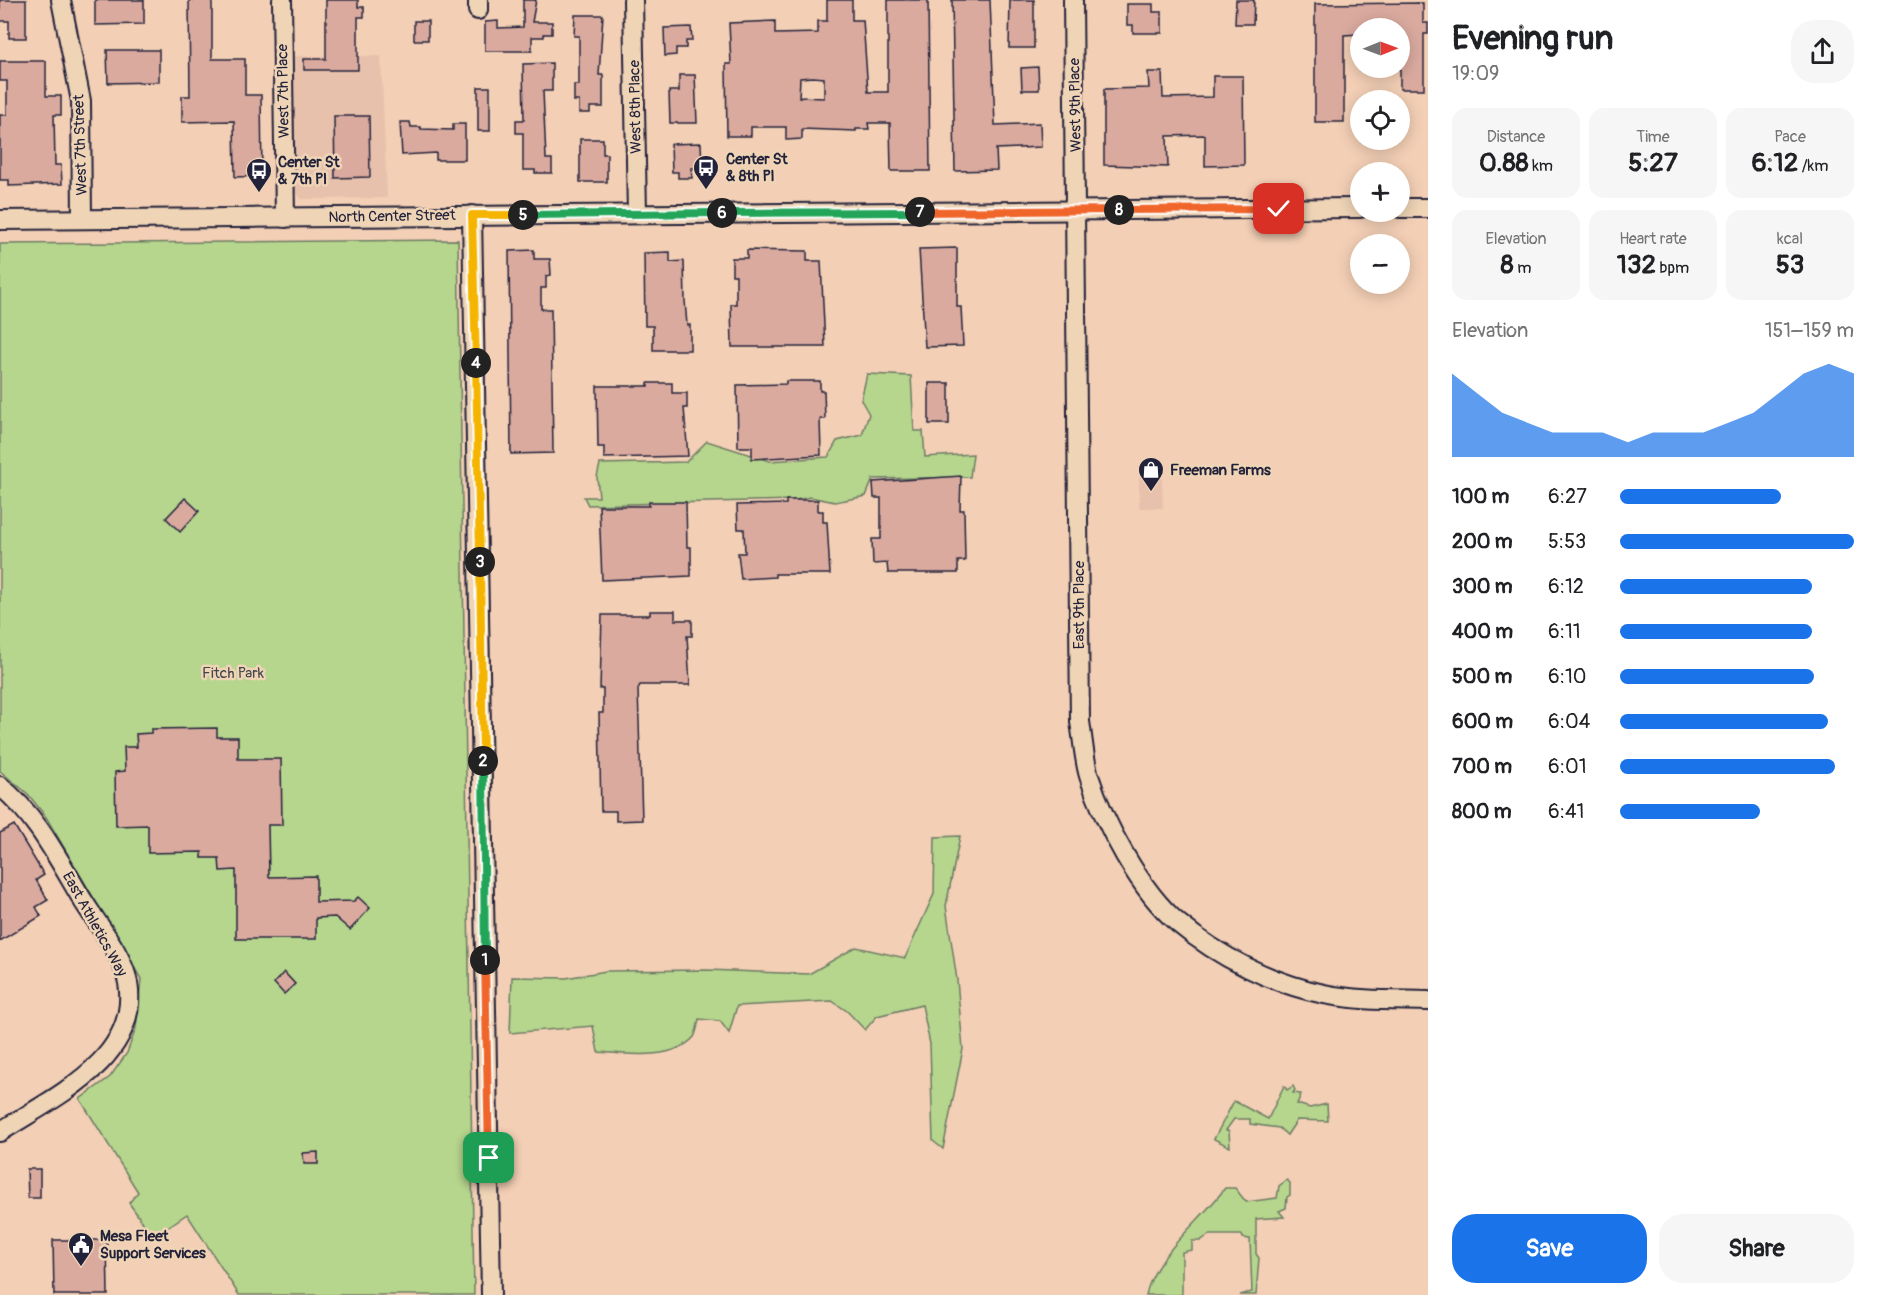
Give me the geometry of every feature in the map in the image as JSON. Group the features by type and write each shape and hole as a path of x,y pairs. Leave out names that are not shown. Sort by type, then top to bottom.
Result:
{"street":[{"name":"West 7th Street","path":"61,0 81,101 82,219"},
{"name":"West 7th Place","path":"282,0 285,218"},
{"name":"West 8th Place","path":"633,0 637,214"},
{"name":"West 9th Place","path":"1073,0 1077,210"},
{"name":"North Center Street","path":"0,220 1350,208"},
{"path":"1410,208 1428,208"},
{"name":"East 9th Place","path":"1077,210 1080,722 1088,773 1103,816 1128,860 1176,922 1219,952 1274,980 1324,994 1369,1000 1428,1000"},
{"path":"472,215 491,1295"},
{"name":"East Athletics Way","path":"0,786 19,801 38,825 117,956 128,982 124,1023 107,1056 88,1074 0,1132"}],"shaded area":[{"path":"292,56 381,56 387,198 302,199 295,192"},
{"name":"Freeman Farms","path":"1139,478 1162,478 1163,508 1139,508"}],"green space":[{"name":"Fitch Park","path":"458,240 474,1295 239,1295 187,1214 153,1237 129,1203 138,1192 80,1099 110,1077 127,1053 136,1028 141,979 46,817 28,794 0,771 0,244"},
{"path":"867,374 911,376 914,431 923,431 925,457 973,454 970,477 873,479 866,496 835,502 810,497 796,500 588,505 584,497 599,497 597,477 600,464 686,462 707,441 770,461 828,457 837,441 862,435 869,414 861,400"},
{"path":"960,836 946,906 957,980 963,1049 943,1149 933,1141 930,1044 922,1005 877,1016 865,1030 847,1011 832,1001 737,1006 729,1033 720,1021 699,1019 694,1037 685,1045 662,1053 649,1054 598,1052 593,1026 510,1033 512,977 566,978 606,971 707,970 809,974 856,947 905,958 934,894 935,837"},
{"path":"1284,1086 1287,1090 1293,1086 1295,1090 1293,1093 1301,1094 1297,1104 1310,1108 1327,1104 1328,1121 1297,1120 1287,1135 1279,1128 1250,1124 1250,1119 1234,1119 1226,1130 1229,1131 1230,1147 1214,1139 1234,1101 1268,1119"},
{"path":"1287,1180 1290,1183 1290,1195 1287,1197 1286,1208 1279,1211 1284,1217 1256,1219 1256,1254 1259,1258 1256,1295 1240,1295 1252,1292 1250,1239 1243,1238 1242,1235 1209,1235 1200,1241 1192,1241 1192,1250 1182,1252 1182,1295 1146,1295 1151,1280 1169,1252 1225,1188 1235,1188 1246,1202 1277,1198 1279,1186"}],"building":[{"path":"0,0 26,0 26,38 9,38 9,21 0,21"},
{"path":"95,0 144,0 144,24 95,25"},
{"path":"189,0 212,0 212,59 245,59 245,95 261,95 262,176 235,177 234,121 182,122 182,96 190,96"},
{"path":"326,0 358,0 358,7 364,7 364,17 358,17 358,70 304,70 304,59 326,59"},
{"path":"523,0 536,0 532,22 552,22 552,34 532,37 532,51 485,51 485,22 498,21 498,28 523,27"},
{"path":"827,0 852,0 852,20 863,20 868,92 888,92 888,0 928,0 930,171 891,171 890,123 868,123 869,129 856,129 856,131 802,129 802,139 786,140 786,127 751,127 751,136 727,136 726,64 731,64 729,23 775,21 775,34 818,33 818,21 827,21","holes":["800,78 824,78 824,98 799,97"]},
{"path":"952,0 990,0 995,125 1040,123 1041,147 996,149 997,170 955,171"},
{"path":"1010,0 1034,0 1034,48 1009,48"},
{"path":"1236,0 1254,0 1253,24 1235,24"},
{"path":"1423,3 1423,23 1428,23 1428,34 1424,34 1424,89 1400,89 1400,78 1410,78 1410,18 1350,18 1350,35 1344,35 1344,122 1315,122 1315,4"},
{"path":"1127,4 1153,4 1153,12 1162,12 1162,33 1133,33 1133,25 1127,25"},
{"path":"575,15 603,15 599,75 603,75 603,107 590,107 590,113 579,113 579,101 574,101 574,85 579,85 579,36 574,36"},
{"path":"414,21 428,21 428,40 414,40"},
{"path":"691,27 692,41 686,41 686,48 676,48 676,55 665,56 664,28"},
{"path":"107,50 159,50 159,82 108,83"},
{"path":"0,61 46,61 46,96 61,96 61,115 54,115 55,165 61,165 62,184 9,186 9,180 0,180 0,115 7,115 7,81 0,81"},
{"path":"552,63 552,91 543,91 546,159 552,159 552,173 535,173 535,170 523,170 523,133 516,133 516,120 524,120 523,64"},
{"path":"1038,67 1039,90 1022,90 1021,68"},
{"path":"1148,72 1162,72 1163,98 1213,97 1213,76 1243,76 1244,165 1205,166 1205,135 1167,136 1168,167 1104,165 1104,89 1149,88"},
{"path":"679,75 695,75 697,123 670,123 669,91 679,91"},
{"path":"478,87 490,87 490,131 478,131"},
{"path":"334,116 369,116 370,177 335,178"},
{"path":"400,122 410,122 411,127 421,127 421,129 453,130 453,124 465,124 465,160 436,160 436,153 402,155"},
{"path":"580,139 603,139 603,154 607,154 607,182 580,182"},
{"path":"701,143 702,168 691,168 692,178 678,178 678,172 672,172 671,144"},
{"path":"957,248 957,307 961,307 963,346 925,347 919,249"},
{"path":"534,250 534,259 550,259 551,275 546,276 546,288 541,288 541,309 551,309 553,453 511,454 509,251"},
{"path":"747,250 807,251 807,261 821,261 825,347 732,347 731,304 736,304 736,275 732,275 732,258 747,258"},
{"path":"670,252 670,262 684,261 690,350 653,350 653,326 645,326 644,253"},
{"path":"786,381 820,381 820,391 824,391 825,419 820,419 821,455 752,459 752,447 738,447 737,385 786,384"},
{"path":"648,383 672,383 672,393 687,393 687,408 684,408 688,456 604,458 604,447 598,447 597,386 648,386"},
{"path":"929,383 949,383 949,424 929,424"},
{"path":"961,476 960,510 964,510 965,561 958,561 958,573 888,573 887,563 873,564 872,539 881,539 881,498 874,498 873,482"},
{"path":"185,498 199,511 180,532 166,518"},
{"path":"786,500 818,500 818,511 823,511 823,522 827,522 830,574 775,574 775,577 741,579 738,553 745,553 744,529 738,529 737,505 786,504"},
{"path":"649,502 686,502 687,547 691,547 691,576 602,580 599,506 649,506"},
{"path":"650,611 675,611 675,620 692,620 692,636 687,636 690,685 640,685 638,689 642,820 616,821 616,811 601,811 599,713 603,713 603,689 600,689 602,615 650,615"},
{"path":"217,728 217,737 238,737 238,759 281,759 282,825 268,825 269,877 316,876 316,902 354,901 358,897 370,908 350,930 335,917 316,918 316,939 236,939 236,870 220,871 219,858 202,858 202,852 148,853 148,825 116,826 115,772 125,771 124,747 137,747 136,734 151,733 151,729"},
{"path":"14,825 44,875 36,880 48,900 36,907 41,916 0,941 0,833"},
{"path":"284,972 295,984 284,994 274,983"},
{"path":"318,1152 318,1164 304,1164 303,1153"},
{"path":"27,1169 40,1169 40,1198 28,1198"},
{"name":"Mesa Fleet Support Services","path":"53,1240 107,1240 108,1295 54,1295"}],"place":[{"name":"Center St & 8th Pl","path":"706,191"},
{"name":"Center St & 7th Pl","path":"259,194"},
{"name":"Freeman Farms","path":"1151,493"},
{"name":"Mesa Fleet Support Services","path":"81,1268"}],"route":[{"path":"489,1158 479,473 472,215 1279,209"}]}
